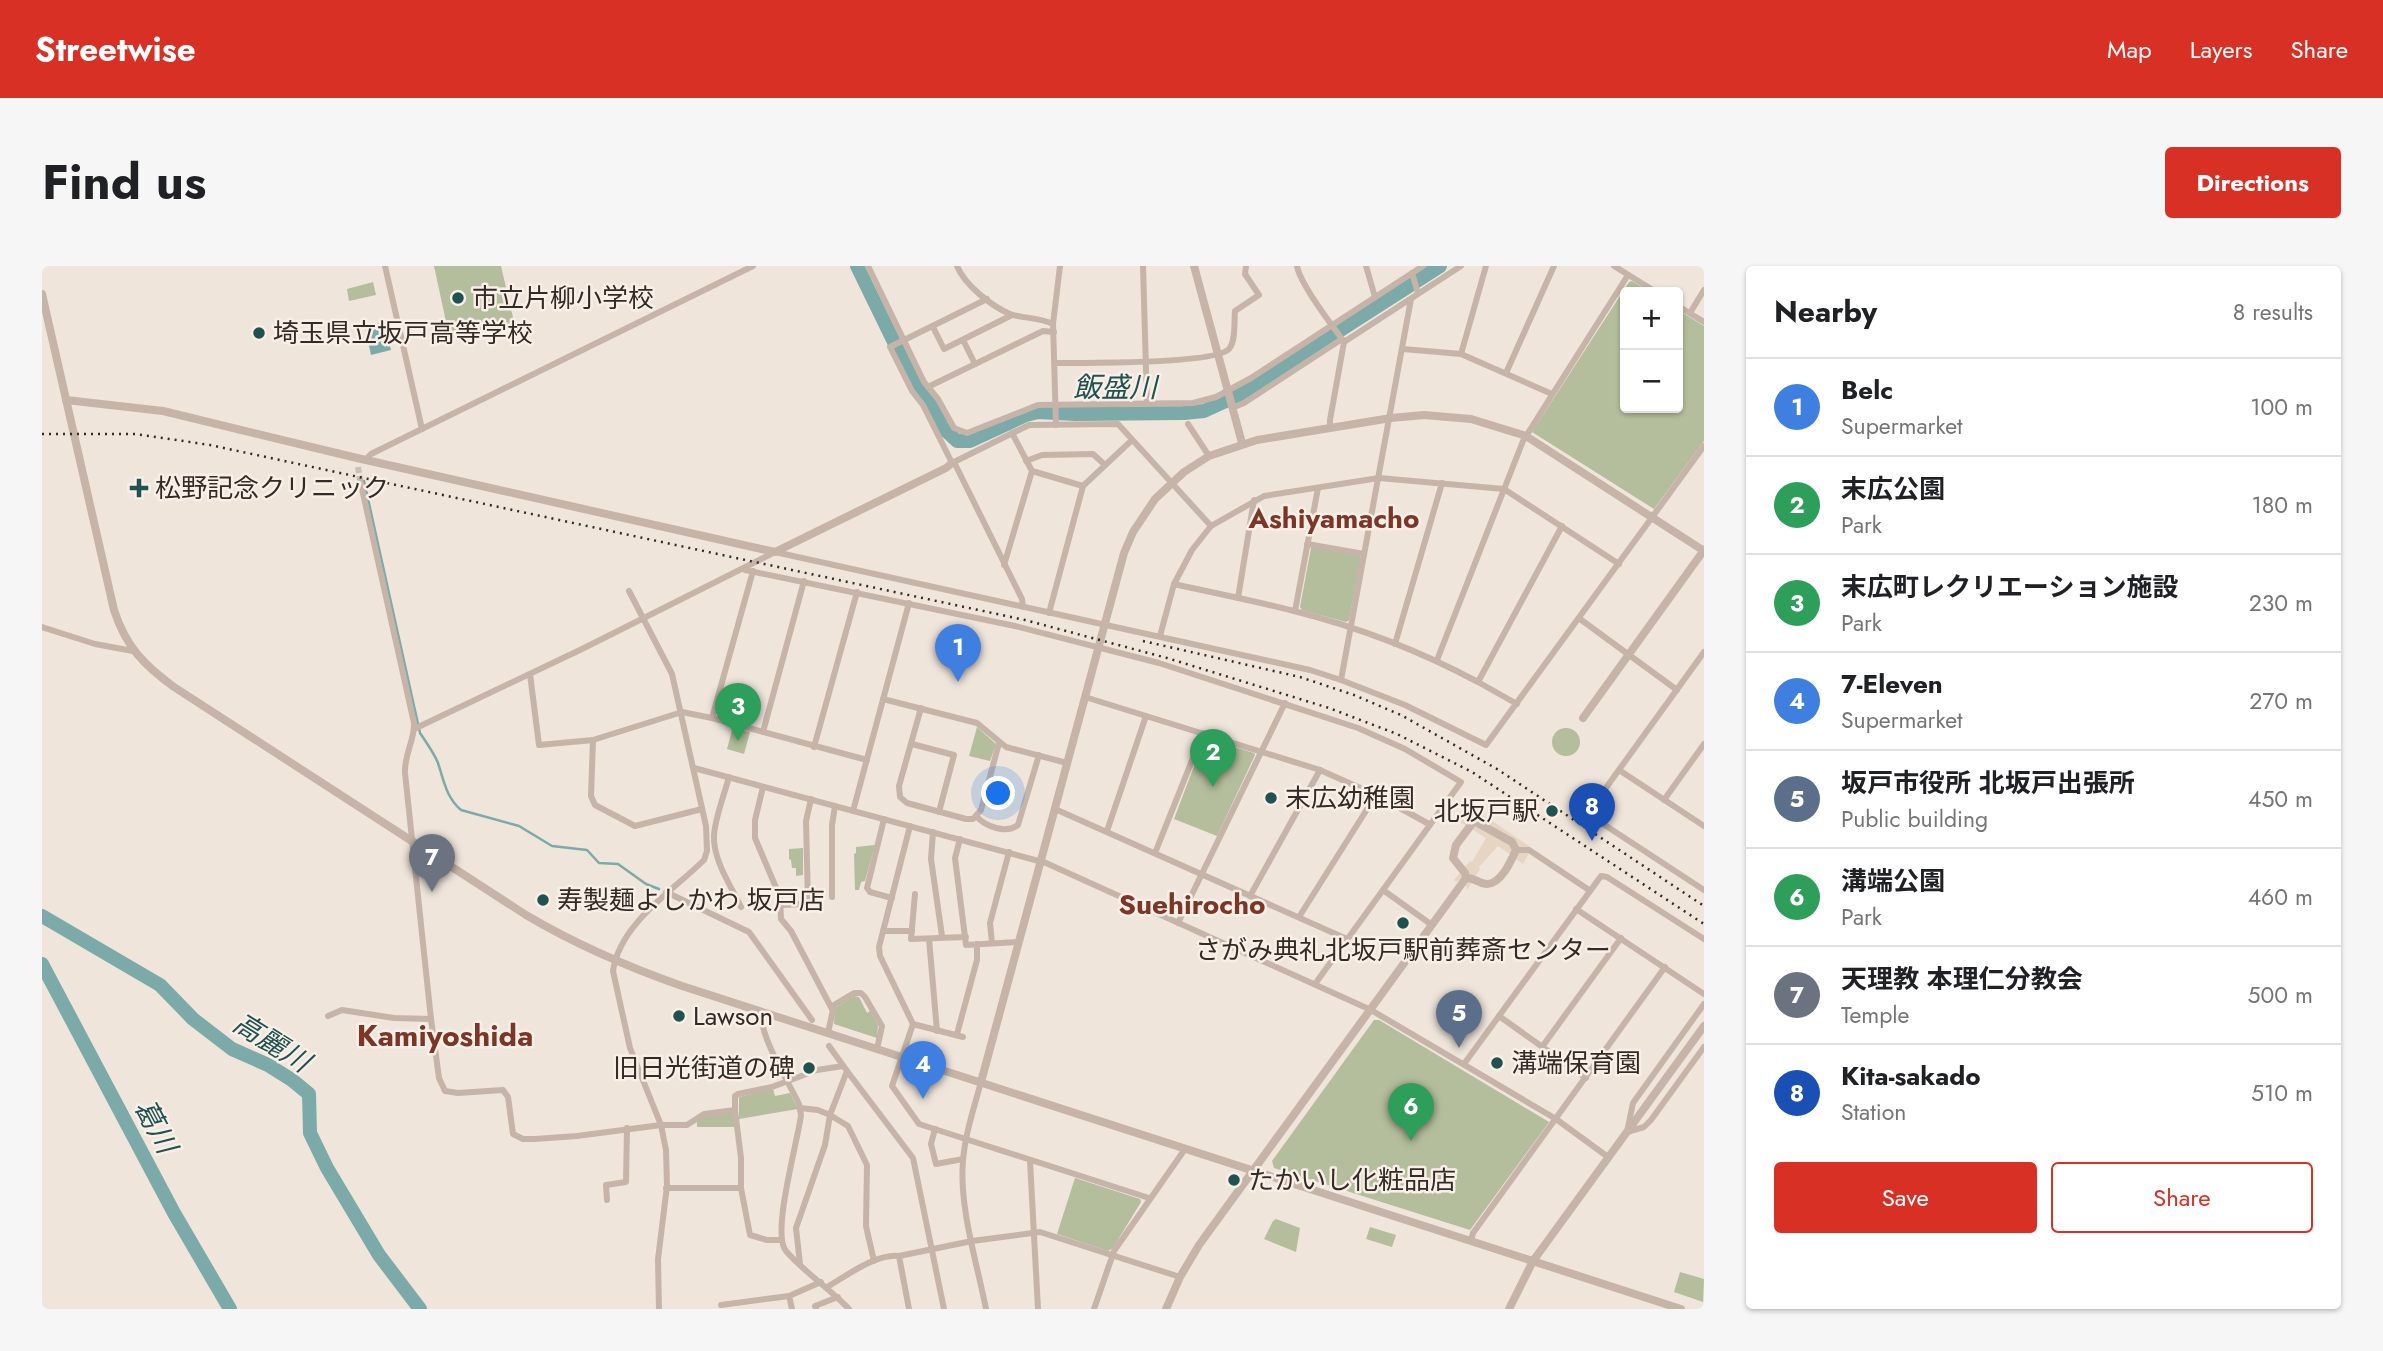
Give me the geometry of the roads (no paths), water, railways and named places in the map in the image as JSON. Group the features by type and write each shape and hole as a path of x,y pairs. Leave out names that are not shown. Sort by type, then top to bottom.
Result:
{"street":[{"path":"385,266 422,429"},
{"path":"360,462 371,454 753,266"},
{"path":"868,266 924,382 930,386 954,428 967,433 1027,407 1193,403 1228,392 1423,266"},
{"path":"957,266 964,279 987,299 1012,315 1041,318 1053,328"},
{"path":"1056,422 1053,328 1060,266"},
{"path":"1143,266 1147,404"},
{"path":"1194,266 1242,443"},
{"path":"1055,363 1146,362 1217,355 1229,349 1235,311 1259,295 1245,274 1246,266"},
{"path":"1297,266 1297,271 1342,339 1330,428"},
{"path":"1366,266 1375,297"},
{"path":"1232,407 1461,266"},
{"path":"1461,354 1486,266"},
{"path":"1506,373 1554,266"},
{"path":"1614,266 1648,287"},
{"path":"1412,274 1418,291"},
{"path":"1437,660 1526,436 1628,275"},
{"path":"1690,313 1704,289"},
{"path":"42,294 114,611 119,627 133,651 174,687 553,931 643,972 1681,1309"},
{"path":"987,299 890,347 953,462 1023,607"},
{"path":"1341,680 1411,299"},
{"path":"1683,309 1704,322"},
{"path":"933,327 944,349 1012,315"},
{"path":"930,386 1053,328"},
{"path":"963,340 975,364"},
{"path":"1402,349 1461,354 1552,394"},
{"path":"66,400 163,411 360,462 1283,664 1341,680 1413,708 1483,745 1489,744 1704,446"},
{"path":"986,1309 963,1194 966,1139 1124,553 1146,511 1171,482 1209,456 1242,443 1391,418 1424,415 1459,417 1526,436 1704,551 1583,718"},
{"path":"414,729 644,619 1029,425 1056,422 1118,424 1211,526"},
{"path":"1188,424 1209,456"},
{"path":"1012,433 1032,471 1083,486"},
{"path":"1049,613 1083,486 1132,440"},
{"path":"1026,461 1042,455 1093,454 1105,465"},
{"path":"1004,565 1032,471"},
{"path":"1160,636 1174,584 1192,550 1211,526 1264,496 1379,478 1504,489 1619,564"},
{"path":"360,480 414,729 404,762 431,1019 441,1085 445,1091 453,1093 503,1090 508,1097 513,1130 516,1137 523,1139 577,1136 661,1125 687,1125 704,1114 735,1110"},
{"path":"1395,644 1442,483"},
{"path":"1295,611 1318,488"},
{"path":"1238,598 1254,500"},
{"path":"1478,682 1562,526"},
{"path":"1307,544 1364,554"},
{"path":"743,569 909,603 1098,647 1285,703 1358,728 1405,749 1461,782 1314,984"},
{"path":"712,718 753,571"},
{"path":"763,732 804,581"},
{"path":"1174,584 1295,611 1351,627 1437,660 1517,704"},
{"path":"629,592 672,674 706,825 706,856 690,874 666,892 643,915 615,960 614,981 630,1048 661,1125 666,1150 666,1188 658,1255 659,1309"},
{"path":"814,747 857,592"},
{"path":"853,811 909,603"},
{"path":"1580,619 1677,690"},
{"path":"42,627 95,645 133,651"},
{"path":"1704,652 1591,808 1591,816 1704,890"},
{"path":"530,674 539,745 593,740 682,712 867,760"},
{"path":"1085,697 1320,770 1376,795 1429,824"},
{"path":"883,699 977,723 1006,747 1068,763"},
{"path":"1178,923 1285,703"},
{"path":"921,708 900,786 900,797 907,803 965,819 976,816 981,810 999,743"},
{"path":"1107,831 1146,716"},
{"path":"1155,853 1203,733"},
{"path":"593,740 591,796 595,805 635,826 702,809"},
{"path":"912,744 954,755 939,812"},
{"path":"1664,800 1704,744"},
{"path":"976,816 985,824 1006,830 1018,825 1039,755"},
{"path":"694,768 1041,862 1371,1010 1556,1119 1608,1157"},
{"path":"1250,896 1320,770"},
{"path":"1619,770 1704,826"},
{"path":"729,777 714,840 717,856 741,907"},
{"path":"763,787 755,821 755,838 780,897 781,919 792,931 832,1009"},
{"path":"1299,917 1376,795"},
{"path":"780,905 808,904 806,821 811,799"},
{"path":"832,897 832,825 835,806"},
{"path":"1055,808 1348,939"},
{"path":"884,819 867,888 870,892 892,898"},
{"path":"1466,878 1456,864 1453,853 1474,821 1512,842 1516,850"},
{"path":"911,826 879,947 883,965 913,1024 893,1088 919,1124 1149,1198"},
{"path":"933,832 931,859 942,936"},
{"path":"960,839 955,858 966,944 1019,942"},
{"path":"1466,878 1486,884 1497,880 1516,850"},
{"path":"1516,850 1529,850 1589,890"},
{"path":"992,943 990,923 1009,852"},
{"path":"1464,1064 1598,877 1604,875 1704,939"},
{"path":"1166,1309 1180,1277 1199,1245 1466,878"},
{"path":"1383,890 1433,925"},
{"path":"666,892 749,932 812,1020"},
{"path":"915,894 911,939 966,937"},
{"path":"1576,909 1704,994"},
{"path":"883,930 912,931"},
{"path":"929,939 937,1031"},
{"path":"1542,1047 1621,939"},
{"path":"913,1024 960,1036 977,960 977,944"},
{"path":"1471,1241 1473,1233 1665,967"},
{"path":"828,1033 832,1009 836,1003 854,993 863,994 882,1026 877,1049"},
{"path":"1627,1132 1633,1103 1704,1004"},
{"path":"328,1016 342,1010 394,1018 431,1019"},
{"path":"760,1011 771,1046 800,1108 800,1125 791,1163 780,1240 784,1250 825,1284 849,1309"},
{"path":"1499,1016 1586,1078"},
{"path":"1509,1309 1533,1261 1704,1026"},
{"path":"829,1046 913,1158 944,1309"},
{"path":"1627,1132 1644,1127 1651,1120 1704,1047"},
{"path":"780,1240 767,1240 750,1235 741,1188 735,1096 817,1070 845,1068"},
{"path":"800,1264 796,1228 825,1145 830,1115 845,1068"},
{"path":"800,1108 818,1110 848,1126 867,1165 866,1226 874,1261"},
{"path":"607,1200 606,1185 626,1182 627,1128"},
{"path":"935,1129 931,1144 936,1164 963,1159"},
{"path":"1094,1309 1113,1255 1149,1198 1185,1149"},
{"path":"1030,1161 1038,1309"},
{"path":"666,1188 741,1188"},
{"path":"721,1304 789,1296 825,1284 890,1255 899,1256 1034,1231 1180,1277"},
{"path":"899,1256 909,1309"},
{"path":"789,1296 792,1309"},
{"path":"816,1309 815,1306 838,1297"}],"water":[{"path":"384,322 391,350 371,355 365,327"}],"waterway":[{"name":"飯盛川","path":"857,266 912,379 933,405 942,427 957,441 970,441 1038,412 1075,414 1204,411 1239,395 1440,266"},
{"path":"364,481 420,733 436,759 452,800 461,810 519,826 552,846 587,850 599,863 618,864 646,884 659,889"},
{"name":"高麗川","path":"42,916 160,985 193,1019 232,1049 268,1065 309,1094 310,1133 327,1168 379,1255 420,1309"},
{"name":"葛川","path":"42,964 174,1213 230,1309"}],"tunnel":[{"path":"358,467 360,480"}],"railway":[{"path":"42,434 135,434 210,445 1025,620 1167,658 1329,708 1397,734 1472,772 1704,924"},
{"path":"1143,641 1300,677 1354,695 1401,715 1497,769 1704,906"}],"place":[{"name":"市立片柳小学校","path":"458,298"},
{"name":"埼玉県立坂戸高等学校","path":"259,333"},
{"name":"松野記念クリニック","path":"139,488"},
{"name":"Belc","path":"958,682"},
{"name":"末広町レクリエーション施設","path":"738,741"},
{"name":"末広公園","path":"1213,787"},
{"name":"末広幼稚園","path":"1271,798"},
{"name":"北坂戸駅","path":"1552,811"},
{"name":"Kita-sakado","path":"1592,841"},
{"name":"天理教 本理仁分教会","path":"432,892"},
{"name":"寿製麺よしかわ 坂戸店","path":"543,900"},
{"name":"さがみ典礼北坂戸駅前葬斎センター","path":"1403,923"},
{"name":"Lawson","path":"679,1016"},
{"name":"坂戸市役所 北坂戸出張所","path":"1459,1048"},
{"name":"溝端保育園","path":"1497,1063"},
{"name":"旧日光街道の碑","path":"809,1068"},
{"name":"7-Eleven","path":"923,1099"},
{"name":"溝端公園","path":"1411,1141"},
{"name":"たかいし化粧品店","path":"1234,1180"}],"district":[{"name":"Ashiyamacho","path":"1334,518"},
{"name":"Suehirocho","path":"1192,904"},
{"name":"Kamiyoshida","path":"445,1036"}]}
